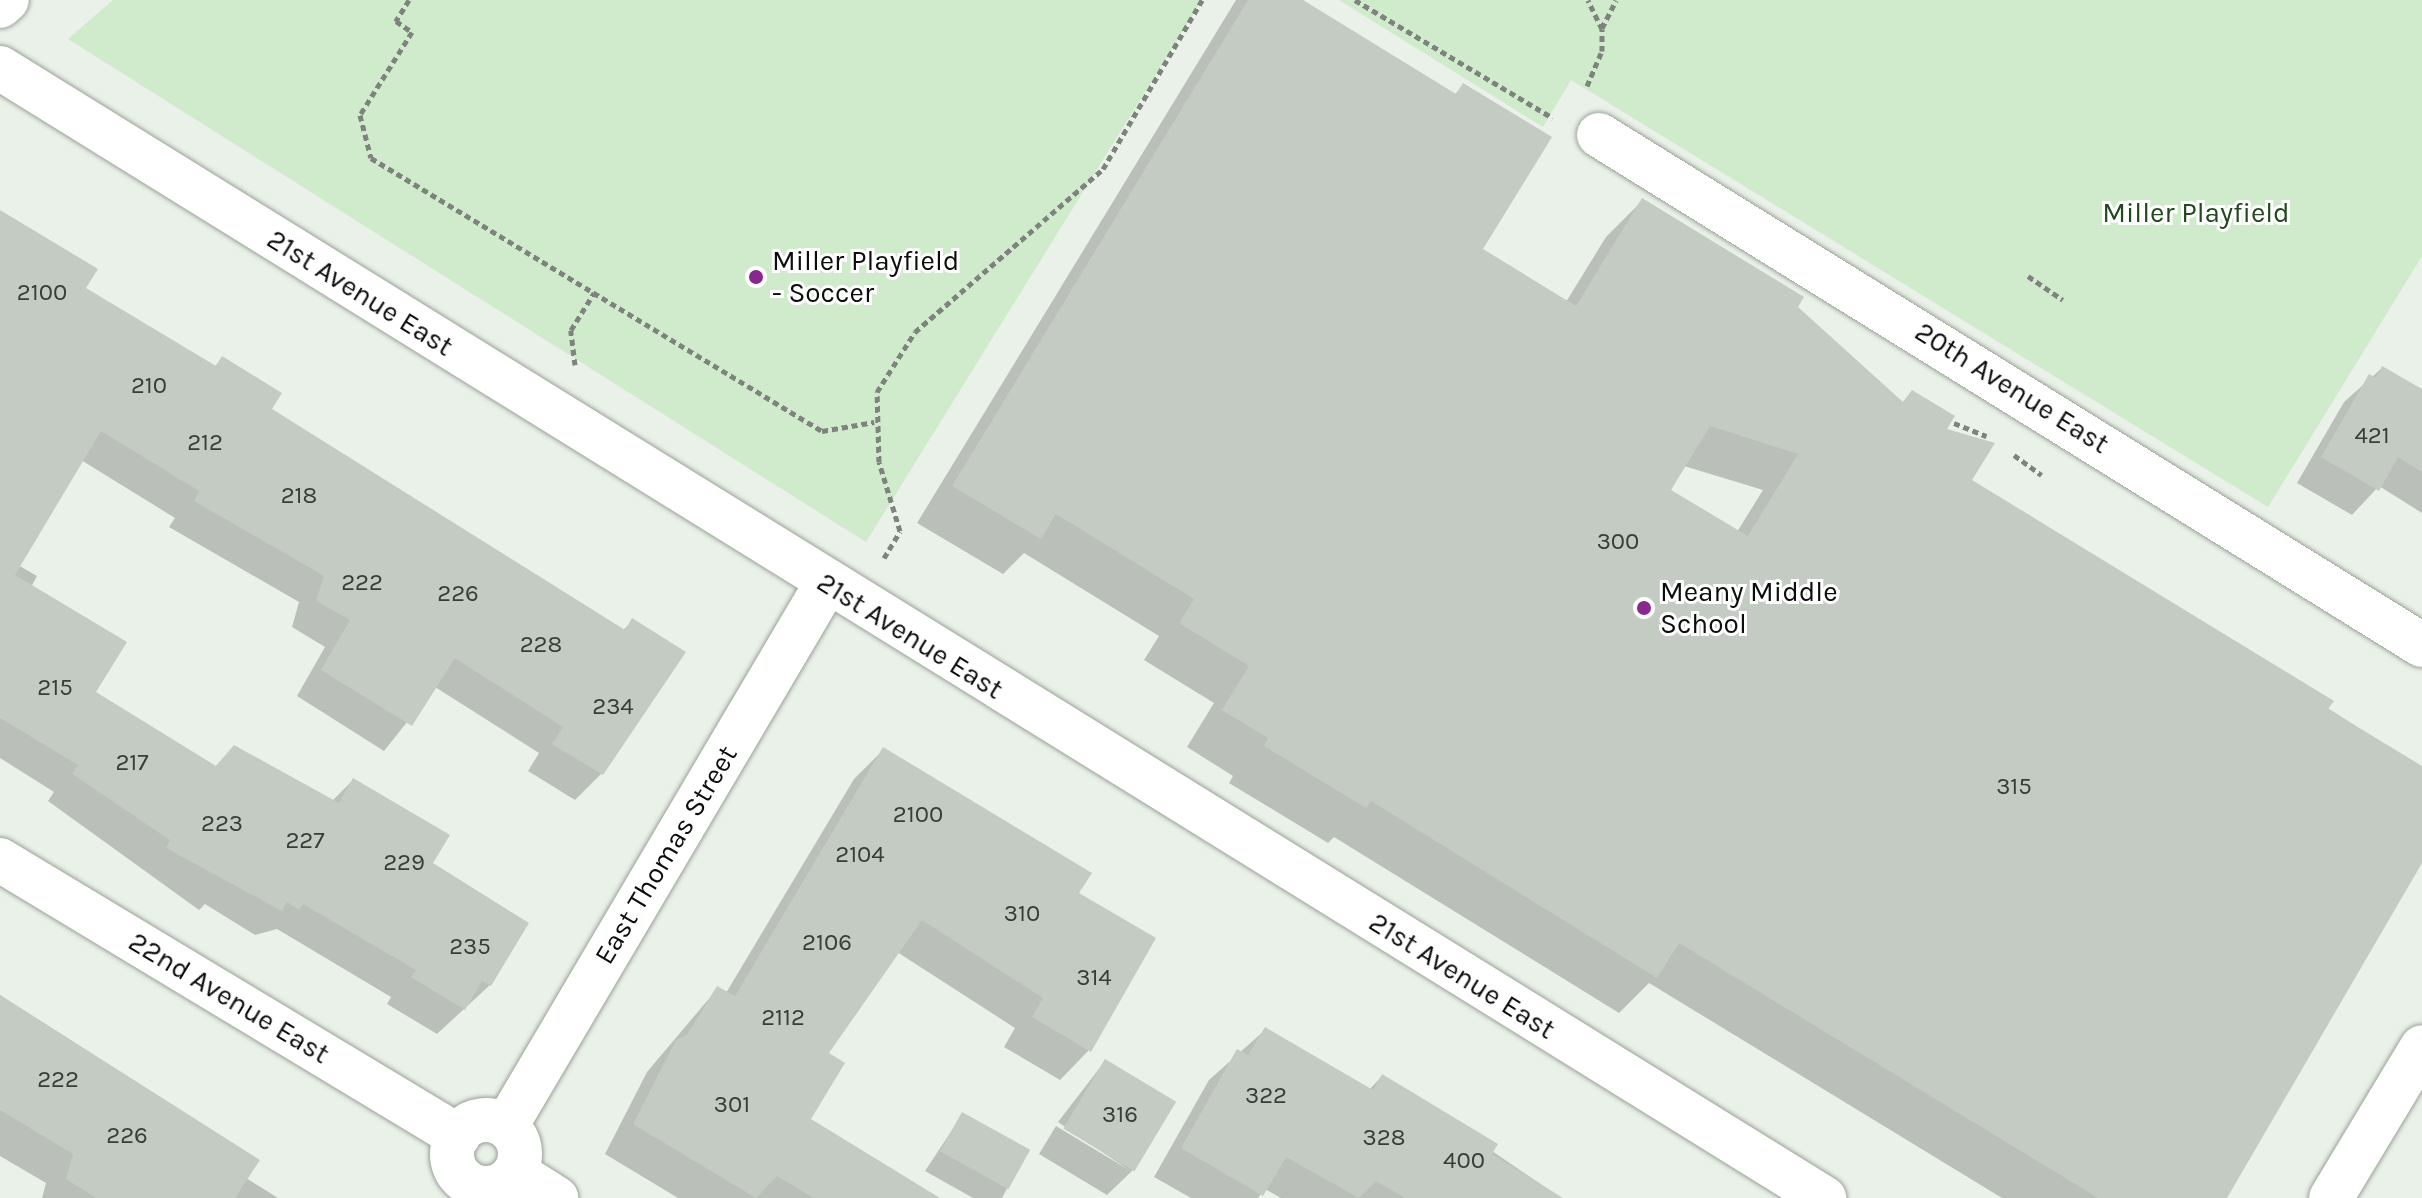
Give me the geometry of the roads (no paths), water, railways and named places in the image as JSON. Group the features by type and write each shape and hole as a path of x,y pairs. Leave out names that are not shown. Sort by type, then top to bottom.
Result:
{"street":[{"path":"0,6 7,0"},
{"name":"21st Avenue East","path":"0,68 826,584 1824,1198"},
{"name":"20th Avenue East","path":"1576,123 2422,645"},
{"name":"East Thomas Street","path":"506,1126 826,584"},
{"name":"22nd Avenue East","path":"0,860 458,1136"},
{"path":"2331,1198 2409,1099 2422,1047"},
{"path":"478,1120 506,1126 520,1147 515,1172 489,1188 466,1191 454,1163 458,1136 478,1120"},
{"path":"515,1172 556,1198"}],"place":[{"name":"Miller Playfield - Soccer","path":"756,277"},
{"name":"Meany Middle School","path":"1644,608"}],"park label":[{"name":"Miller Playfield","path":"2196,213"}]}
